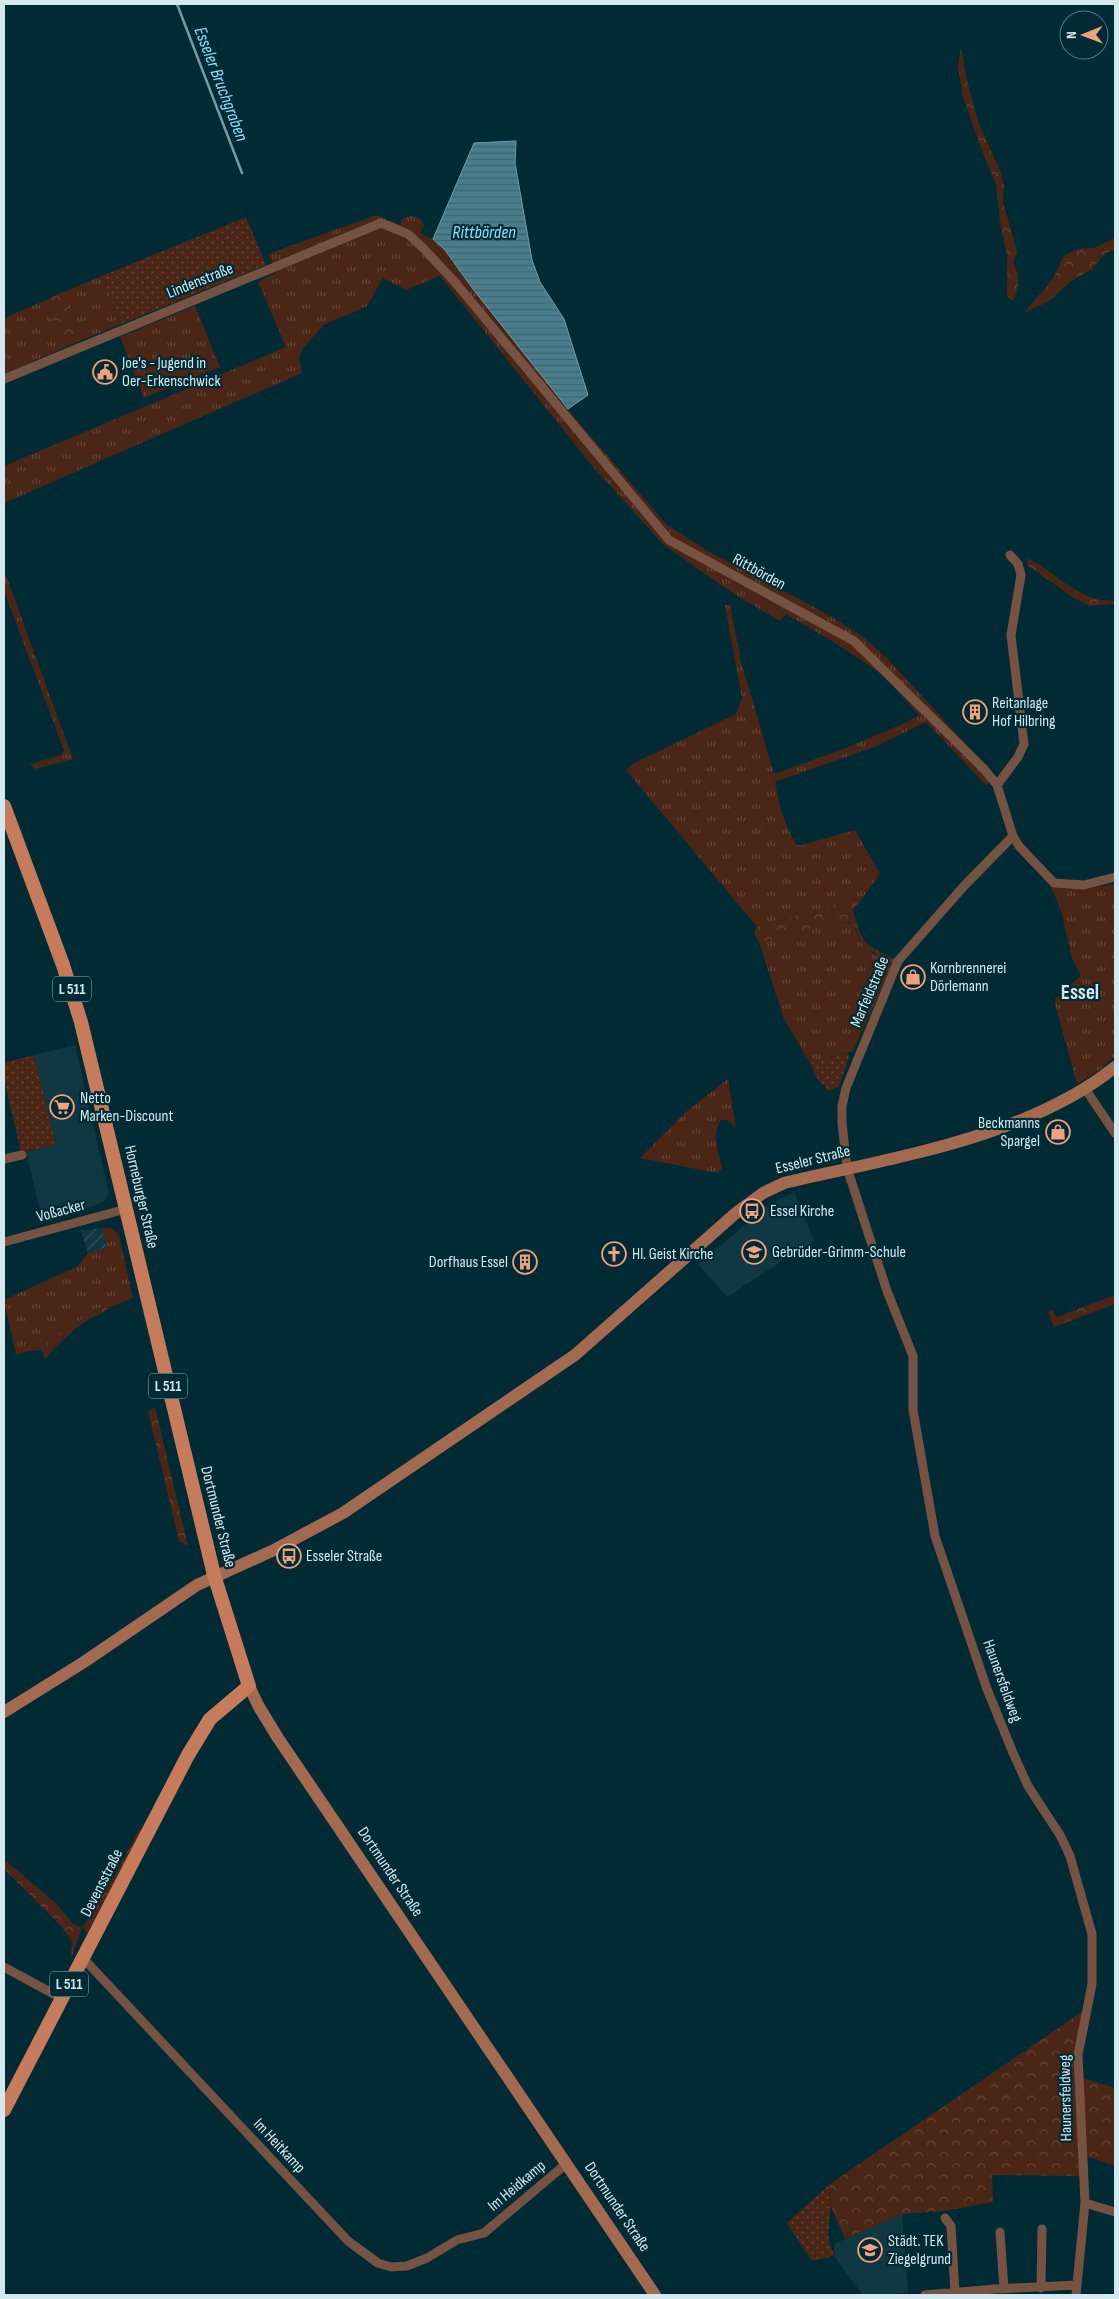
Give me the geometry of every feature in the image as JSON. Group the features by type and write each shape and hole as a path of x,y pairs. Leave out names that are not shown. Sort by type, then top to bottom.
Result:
{"main road":[{"name":"Horneburger Straße","path":"4,806 74,998 178,1430"},
{"name":"Esseler Straße","path":"4,1712 84,1662 197,1585 274,1550 343,1513 575,1355 737,1212 763,1192 784,1183 923,1151 1022,1121 1086,1090 1115,1067"},
{"name":"Dortmunder Straße","path":"178,1430 214,1576 249,1686 259,1707 655,2295"},
{"name":"Devensstraße","path":"4,2110 188,1755 210,1719 249,1686"}],"street":[{"name":"Lindenstraße","path":"4,379 381,223 408,234"},
{"name":"Rittbörden","path":"408,234 454,281 669,540 854,641 984,769 997,785 1013,836 1019,846 1054,883 1084,885 1115,877"},
{"path":"997,785 1018,757 1024,744 1012,635 1021,575 1018,564 1010,555"},
{"name":"Marfeldstraße","path":"847,1168 842,1123 842,1106 846,1088 898,961 964,886 1013,836"},
{"path":"1086,1090 1115,1133"},
{"path":"4,1159 22,1155"},
{"name":"Haunersfeldweg","path":"847,1168 887,1291 913,1356 913,1410 935,1536 987,1688 1012,1752 1028,1786 1060,1835 1070,1856 1092,1934 1092,1984 1078,2055 1085,2203 1076,2295"},
{"name":"Voßacker","path":"4,1242 126,1209"},
{"name":"Im Heitkamp","path":"82,1958 348,2241 378,2263 391,2267 407,2266 427,2258 457,2240 486,2230"},
{"path":"4,1967 61,1998"},
{"name":"Im Heidkamp","path":"486,2230 566,2164"},
{"path":"1085,2203 1115,2212"},
{"path":"946,2218 950,2226 953,2294"},
{"path":"1041,2288 1042,2229"},
{"path":"1000,2232 1004,2288"},
{"path":"925,2295 1004,2288 1041,2288 1077,2285"}],"shaded area":[{"path":"75,1045 109,1194 105,1200 94,1206 43,1222 26,1152 56,1144 34,1055"},
{"name":"Gebrüder-Grimm-Schule","path":"794,1192 814,1240 727,1297 698,1264 769,1205"},
{"path":"102,1228 107,1247 88,1253 81,1231"},
{"name":"Städt. TEK Ziegelgrund","path":"902,2214 908,2292 863,2295 834,2256 834,2244"}],"green space":[{"path":"961,45 966,77 978,121 1001,173 1004,187 1003,202 1017,252 1013,263 1017,272 1018,282 1013,301 1007,296 1007,254 1000,222 996,184 963,97 958,66"},
{"path":"376,215 401,225 401,220 411,216 420,219 424,226 420,233 433,239 445,250 564,405 666,524 708,551 827,614 862,636 886,657 996,777 986,785 926,722 874,747 775,782 783,815 797,845 855,830 880,874 864,896 757,927 626,770 632,764 736,714 742,699 725,605 730,605 741,661 774,774 846,748 905,723 919,715 883,675 835,643 786,614 780,621 734,594 664,545 593,467 440,276 406,290 383,278 367,306 324,325 304,347 299,357 302,373 4,503 4,466 286,347 258,282 277,272 268,254"},
{"path":"246,217 266,265 121,324 102,276"},
{"path":"1115,238 1115,249 1105,254 1091,270 1072,280 1049,301 1023,314 1052,280 1064,256 1078,249 1094,248"},
{"path":"102,276 121,324 82,340 63,292"},
{"path":"63,292 82,340 64,348 44,301"},
{"path":"44,301 64,348 4,374 4,318"},
{"path":"195,306 220,367 144,398 120,337"},
{"path":"1028,558 1080,592 1091,597 1115,601 1115,604 1089,606 1074,598 1027,565"},
{"path":"4,570 73,759 35,769 30,764 61,755 64,750 4,591"},
{"path":"1115,884 1115,1056 1101,1069 1077,1084 1055,999 1081,976 1072,958 1061,910 1050,885 1083,889"},
{"path":"864,896 853,910 862,937 870,946 894,959 893,963 863,947 855,927 849,922 829,924 761,942 759,942 754,933 757,927"},
{"path":"838,922 853,924 860,941 872,953 893,963 853,1051 810,1063 784,1019 759,942"},
{"path":"848,1053 849,1057 839,1086 829,1091 817,1078 810,1063"},
{"path":"34,1055 56,1144 21,1153 4,1078 4,1063"},
{"path":"728,1079 736,1128 727,1120 721,1120 718,1125 716,1137 722,1168 717,1173 640,1158 687,1111"},
{"path":"108,1227 119,1236 133,1298 109,1308 100,1307 84,1319 64,1328 42,1350 16,1355 4,1300 78,1266 88,1253 107,1247 102,1228"},
{"path":"1115,1295 1115,1304 1054,1327 1048,1313 1051,1309 1057,1317"},
{"path":"100,1307 109,1308 75,1329 45,1359 42,1350 64,1328 84,1319"},
{"path":"155,1407 188,1546 179,1541 148,1411"},
{"path":"140,1828 141,1832 87,1933 82,1927 115,1875"},
{"path":"4,1859 57,1904 72,1923 82,1928 71,1959 72,1942 62,1927 4,1869"},
{"path":"1089,2007 1083,2038 1079,2077 1115,2088 1115,2166 1087,2156 1080,2156 1081,2176 992,2175 993,2202 944,2211 902,2214 845,2239 831,2206 830,2184"},
{"path":"830,2184 831,2206 828,2237 834,2256 812,2261 787,2223"}],"water":[{"name":"Rittbörden","path":"516,141 515,163 532,260 540,282 564,319 588,395 568,409 473,289 445,250 433,239 474,143"}],"waterway":[{"name":"Esseler Bruchgraben","path":"177,4 242,173"}],"place":[{"name":"Joe's - Jugend in Oer-Erkenschwick","path":"105,372"},
{"name":"Reitanlage Hof Hilbring","path":"975,712"},
{"name":"Kornbrennerei Dörlemann","path":"913,977"},
{"name":"Netto Marken-Discount","path":"62,1107"},
{"name":"Beckmanns Spargel","path":"1058,1132"},
{"name":"Essel Kirche","path":"752,1211"},
{"name":"Gebrüder-Grimm-Schule","path":"754,1252"},
{"name":"Hl. Geist Kirche","path":"614,1254"},
{"name":"Dorfhaus Essel","path":"525,1262"},
{"name":"Esseler Straße","path":"289,1556"},
{"name":"Städt. TEK Ziegelgrund","path":"870,2250"}],"district":[{"name":"Essel","path":"1080,992"}]}
